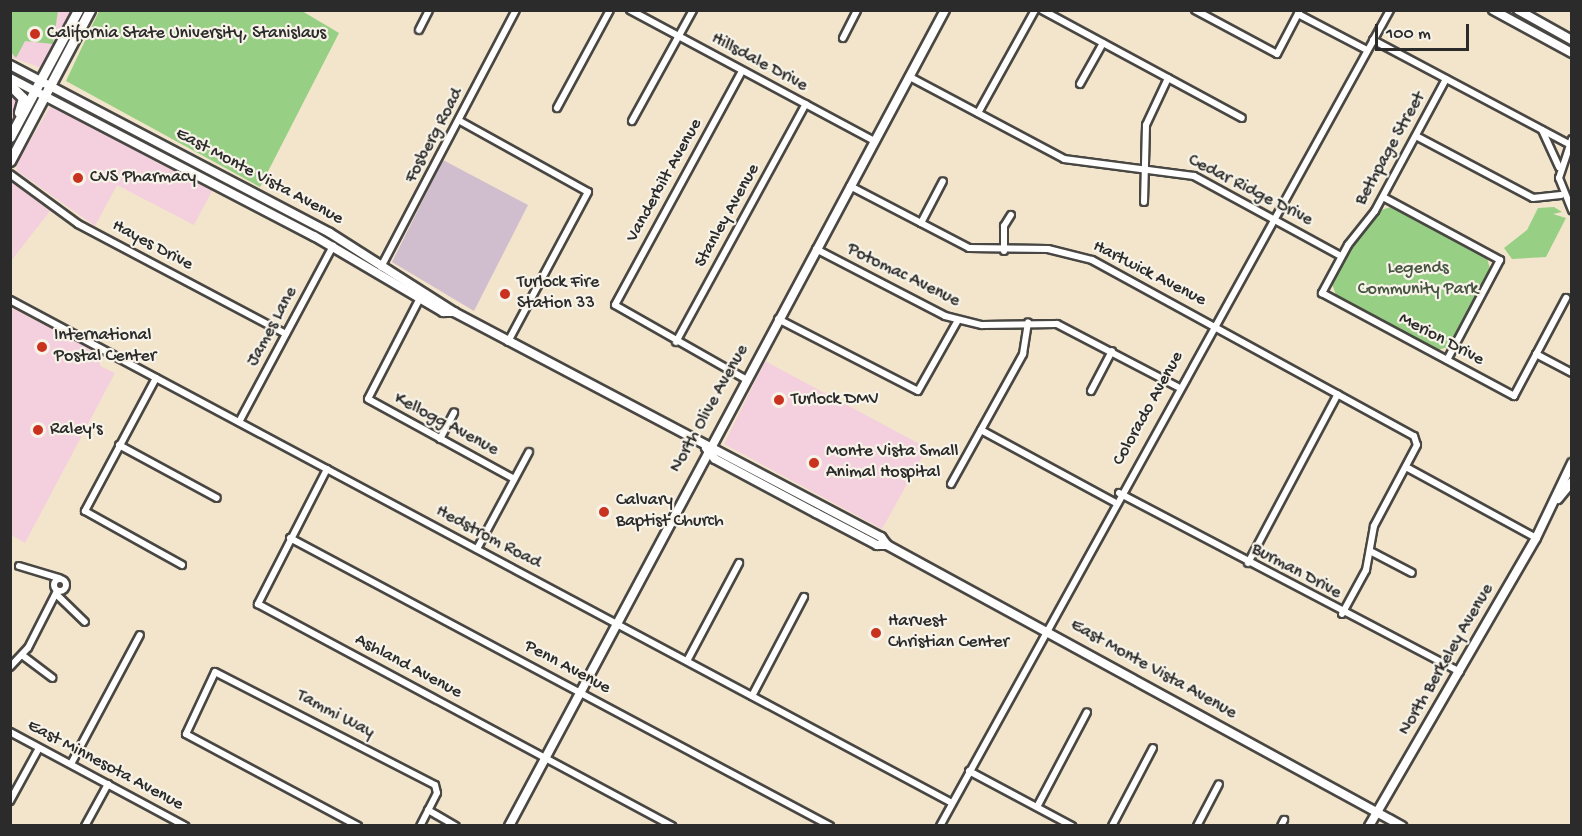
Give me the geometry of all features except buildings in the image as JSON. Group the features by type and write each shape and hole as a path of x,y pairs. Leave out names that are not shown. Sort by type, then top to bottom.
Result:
{"main road":[{"path":"10,137 78,10"},
{"path":"10,161 90,10"},
{"name":"North Olive Avenue","path":"509,825 706,448 945,10"},
{"path":"1494,10 1572,53"},
{"path":"1518,10 1572,40"},
{"name":"East Monte Vista Avenue","path":"10,65 52,84 382,265 454,312 508,342 706,448 720,450 854,522 887,545 1402,825"},
{"name":"East Monte Vista Avenue","path":"10,78 333,246 420,300 454,312"},
{"path":"10,85 23,98 20,120"},
{"name":"East Monte Vista Avenue","path":"706,448 715,459 877,545 887,545"},
{"name":"North Berkeley Avenue","path":"1370,825 1536,538 1572,463"},
{"name":"North Berkeley Avenue","path":"1551,509 1572,482"},
{"path":"816,513 848,525 854,522"}],"street":[{"path":"419,30 429,10"},
{"path":"557,108 610,10"},
{"name":"Hillsdale Drive","path":"630,10 874,141"},
{"path":"632,121 693,10"},
{"path":"843,38 857,10"},
{"path":"978,113 1035,10"},
{"path":"1042,10 1242,118"},
{"path":"1195,10 1277,54 1299,12 1367,50"},
{"path":"1210,19 1215,10"},
{"name":"Colorado Avenue","path":"940,825 1114,502 1390,10"},
{"name":"Fosberg Road","path":"378,274 460,121 515,11"},
{"path":"1372,40 1542,130 1570,142 1560,169 1561,195 1572,211"},
{"path":"1080,84 1103,43"},
{"name":"Vanderbilt Avenue","path":"676,342 615,307 742,71"},
{"name":"Cedar Ridge Drive","path":"910,77 1064,159 1103,168 1185,173 1341,256"},
{"path":"1144,202 1146,125 1168,78"},
{"name":"Bethpage Street","path":"1322,293 1341,256 1383,197 1446,79"},
{"name":"Stanley Avenue","path":"676,342 806,104"},
{"path":"460,121 588,192 508,342"},
{"path":"1542,130 1560,169"},
{"path":"1416,136 1533,198 1561,195"},
{"name":"Hayes Drive","path":"10,174 78,224 286,334"},
{"path":"921,223 944,181"},
{"name":"Hartwick Avenue","path":"850,186 969,248 1004,251 1048,249 1081,256 1214,323 1419,440 1406,467"},
{"path":"1383,197 1500,260 1447,360"},
{"path":"1004,251 1004,226 1011,215"},
{"name":"James Lane","path":"239,422 333,246"},
{"name":"Potomac Avenue","path":"816,249 958,320 999,325 1028,322 1064,326 1178,387"},
{"name":"Merion Drive","path":"1322,293 1514,396 1536,354"},
{"path":"1566,298 1536,354 1572,373"},
{"name":"Hedstrom Road","path":"10,300 952,803"},
{"name":"Kellogg Avenue","path":"420,300 368,399 514,479"},
{"path":"778,319 918,391 958,320"},
{"path":"951,484 1023,354 1028,322"},
{"path":"676,342 745,379"},
{"path":"1090,391 1112,351"},
{"path":"156,378 85,511 182,565"},
{"path":"1248,563 1338,394"},
{"path":"440,439 454,413"},
{"path":"981,430 1114,502"},
{"path":"119,445 217,498"},
{"path":"477,549 529,452"},
{"path":"1342,614 1363,578 1374,526 1406,467 1536,538"},
{"path":"290,537 327,469"},
{"name":"Burman Drive","path":"1119,493 1342,614 1460,672"},
{"name":"Ashland Avenue","path":"290,537 257,603 672,825"},
{"name":"Penn Avenue","path":"290,537 830,825"},
{"path":"1370,551 1412,573"},
{"path":"687,661 739,562"},
{"path":"19,566 59,578 53,584 56,592 85,622"},
{"path":"11,665 22,655 56,592"},
{"path":"752,696 804,597"},
{"path":"71,764 140,635"},
{"path":"22,655 52,678"},
{"name":"Tammi Way","path":"358,825 185,732 218,671 438,788 428,810"},
{"path":"1037,807 1087,712"},
{"name":"East Minnesota Avenue","path":"10,732 185,825"},
{"path":"10,801 39,748"},
{"path":"1112,825 1153,748"},
{"path":"969,771 1072,825"},
{"path":"85,825 108,784"},
{"path":"1197,825 1219,784"},
{"path":"420,825 428,810 456,825"}],"shaded area":[{"name":"California State University, Stanislaus","path":"10,11 72,11 41,68 11,57"},
{"path":"11,89 19,99 11,124"},
{"path":"52,104 213,189 194,225 117,185 95,226 17,171 16,164"},
{"path":"443,160 528,205 474,311 392,262"},
{"path":"10,182 50,211 11,261"},
{"path":"10,307 100,354 100,366 115,373 25,543 11,535"},
{"path":"765,361 927,448 882,529 724,444"}],"green space":[{"name":"California State University, Stanislaus","path":"10,11 58,11 53,44 25,41 16,58 11,52"},
{"path":"99,11 302,11 339,33 260,187 66,81"},
{"name":"Legends Community Park","path":"1391,207 1487,258 1490,269 1448,347 1438,350 1336,295 1332,284 1354,244 1381,210"},
{"path":"1554,207 1562,212 1553,214 1566,218 1546,257 1512,259 1504,248 1527,230 1538,208"}],"place":[{"name":"California State University, Stanislaus","path":"35,34"},
{"name":"CVS Pharmacy","path":"78,178"},
{"name":"Turlock Fire Station 33","path":"505,294"},
{"name":"International Postal Center","path":"42,347"},
{"name":"Turlock DMV","path":"779,400"},
{"name":"Raley's","path":"38,430"},
{"name":"Monte Vista Small Animal Hospital","path":"814,463"},
{"name":"Calvary Baptist Church","path":"604,512"},
{"name":"Harvest Christian Center","path":"876,633"}]}
